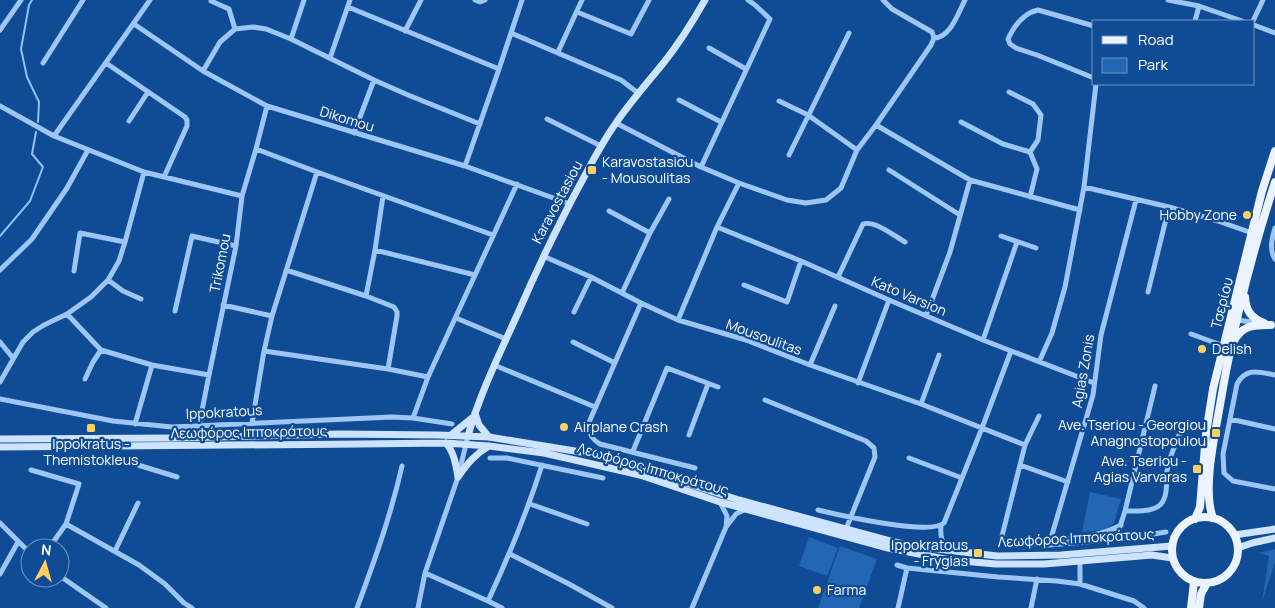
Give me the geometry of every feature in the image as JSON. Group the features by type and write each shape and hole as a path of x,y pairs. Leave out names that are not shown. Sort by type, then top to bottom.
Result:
{"main road":[{"name":"Karavostasiou","path":"470,439 475,413 494,365 543,256 570,204 601,146 616,123 666,59 694,19 704,0"},
{"name":"Τσερίου","path":"1214,518 1210,510 1209,501 1210,461 1227,349 1262,191 1275,151"},
{"name":"Τσερίου","path":"1195,519 1200,506 1202,463 1213,389 1237,322 1244,288 1275,182"},
{"path":"1244,288 1248,313 1254,319 1273,325"},
{"path":"1227,349 1243,329 1255,325 1273,325"},
{"path":"451,435 470,421 475,413"},
{"path":"475,413 479,425 489,437"},
{"name":"Λεωφόρος Ιπποκράτους","path":"0,439 175,438 338,434 451,435 489,446 544,453 602,466 640,476 720,502 888,548 950,560 996,564 1044,564 1152,555 1172,558"},
{"path":"470,439 489,437"},
{"name":"Λεωφόρος Ιπποκράτους","path":"489,437 588,453 739,500 890,542 997,556 1061,555 1172,546"},
{"name":"Λεωφόρος Ιπποκράτους","path":"0,447 446,444 470,439"},
{"path":"446,444 454,458 458,477"},
{"path":"458,477 475,455 489,446"},
{"path":"1202,517 1214,518 1229,527 1234,535 1238,555 1231,571 1218,581 1207,583 1194,582 1184,577 1176,568 1172,558 1174,537 1185,523 1195,519 1202,517"},
{"path":"1234,535 1275,529"},
{"path":"1238,548 1275,538"},
{"path":"1191,608 1194,582"},
{"path":"1200,608 1202,594 1207,583"}],"street":[{"path":"0,30 21,0"},
{"path":"43,63 84,0"},
{"path":"54,136 150,0"},
{"path":"291,39 304,0"},
{"path":"330,58 350,0"},
{"path":"405,31 421,0"},
{"path":"475,0 480,2 485,0"},
{"path":"465,166 522,0"},
{"path":"558,52 582,0"},
{"path":"577,12 631,34 649,0"},
{"path":"701,167 770,19 756,2 748,0"},
{"path":"616,123 701,167 738,183 786,200 806,203 826,200 841,188 857,150 934,38 932,32 892,9 883,0"},
{"path":"934,38 945,35 965,0"},
{"path":"1168,0 1199,6 1239,20"},
{"path":"1253,20 1263,0"},
{"path":"211,1 229,9 235,29"},
{"path":"1194,20 1199,6"},
{"path":"348,7 499,70"},
{"path":"1092,25 1038,10 1031,12 1019,22 1008,40 1016,48 1092,77"},
{"name":"Dikomou","path":"134,24 203,71 267,106 465,166 570,204"},
{"path":"1255,25 1275,33"},
{"path":"203,71 220,42 235,29 253,27 266,29 291,39 374,80 480,124"},
{"path":"511,33 621,80 638,93"},
{"path":"789,155 849,33"},
{"path":"709,48 746,69"},
{"path":"106,63 185,117 188,126 164,178"},
{"path":"354,133 374,80"},
{"path":"1039,362 1052,333 1065,287 1084,188 1096,85"},
{"path":"129,121 148,92"},
{"path":"1009,92 1033,104 1041,115 1038,140 1030,152"},
{"path":"679,100 721,122"},
{"path":"779,101 808,115 857,150"},
{"name":"Trikomou","path":"199,426 236,246 242,196 267,106"},
{"path":"0,115 2,108 54,136 144,172 242,196"},
{"path":"547,119 601,146"},
{"path":"961,122 1003,144 1030,152"},
{"path":"876,125 970,180 1080,210"},
{"path":"256,149 493,235"},
{"path":"0,270 32,239 67,188 88,150"},
{"path":"1030,152 1037,170 1030,197"},
{"path":"889,170 960,215"},
{"path":"0,382 23,342 33,332 67,314 91,297 108,280 119,261 126,242 144,172"},
{"path":"252,423 272,316 317,172"},
{"path":"926,316 950,252 970,180"},
{"path":"678,320 717,227 738,183"},
{"path":"413,418 428,377 517,184"},
{"path":"1084,188 1169,207 1218,221 1252,234"},
{"path":"366,296 383,196"},
{"path":"622,293 650,233 669,199"},
{"name":"Agias Zonis","path":"1049,545 1094,395 1102,327 1136,200"},
{"path":"1148,292 1169,207"},
{"path":"609,211 650,233"},
{"path":"838,277 862,224 866,222 873,224 905,242"},
{"name":"Kato Varsion","path":"717,227 801,260 983,340 1094,383"},
{"path":"1275,228 1272,240 1272,255 1275,259"},
{"path":"74,271 80,233 126,242"},
{"path":"175,311 192,236 236,246"},
{"path":"1001,236 1036,248"},
{"path":"983,340 1017,242"},
{"path":"375,250 475,275"},
{"name":"Mousoulitas","path":"543,256 591,277 678,320 746,340 810,366 921,404 1026,445"},
{"path":"744,285 787,302 801,260"},
{"path":"286,270 394,307 397,312 388,369"},
{"path":"574,312 591,277"},
{"path":"108,280 123,291 141,299"},
{"path":"858,383 889,300"},
{"path":"641,303 595,407 588,425 588,431 591,437 600,444 695,468"},
{"path":"223,305 272,316"},
{"path":"810,366 835,306"},
{"path":"67,314 101,350 152,364 209,375"},
{"path":"456,318 506,339"},
{"path":"1237,322 1273,325"},
{"path":"1191,334 1227,349"},
{"path":"0,342 13,358"},
{"path":"573,342 615,363"},
{"path":"85,379 96,355 101,350"},
{"path":"946,550 940,533 942,524 982,428 1011,350"},
{"path":"264,351 388,369 428,377"},
{"path":"921,404 939,355"},
{"path":"135,424 152,364"},
{"path":"494,365 595,407"},
{"path":"633,452 667,368 718,387"},
{"path":"1275,375 1250,372 1240,378 1237,384 1223,454 1224,473 1233,481 1275,489"},
{"path":"689,434 708,384"},
{"path":"1120,550 1116,539 1125,511 1155,386"},
{"name":"Ippokratous","path":"0,399 113,421 172,427 392,417 452,424"},
{"path":"765,400 866,441 874,448 875,457 846,529"},
{"path":"1039,416 1026,445 1020,465 1000,538 1002,541 1049,545 1166,532"},
{"path":"1230,419 1275,429"},
{"path":"1125,511 1143,512 1156,508 1164,500 1169,461 1180,433"},
{"path":"418,608 425,573 470,439"},
{"path":"490,458 507,458 603,478"},
{"path":"909,458 962,478"},
{"path":"138,465 177,477"},
{"path":"488,601 510,554 530,504 542,465"},
{"path":"1020,465 1068,482"},
{"path":"357,608 376,555 402,466"},
{"path":"31,470 79,484 66,524 56,538"},
{"path":"720,502 727,516 726,527"},
{"path":"115,551 138,503"},
{"path":"530,504 587,524"},
{"path":"692,608 726,527 736,514 746,509"},
{"path":"818,510 851,518 907,526 931,527 942,524"},
{"path":"0,523 18,542 0,574"},
{"path":"66,524 139,565 165,584 184,603 192,608"},
{"path":"1058,540 1084,538 1102,534 1121,525"},
{"path":"931,548 941,539"},
{"path":"510,554 612,608"},
{"path":"1080,562 1080,584"},
{"path":"897,565 907,568 1080,584 1134,601 1144,608"},
{"path":"898,608 907,568"},
{"path":"425,573 502,608"},
{"path":"1031,608 1037,579"},
{"path":"70,583 106,608"}],"green space":[{"path":"1090,492 1121,499 1114,523 1104,530 1082,532"},
{"path":"809,537 838,548 827,576 799,566"},
{"path":"840,546 877,559 859,608 818,608"},
{"path":"1275,549 1275,562 1262,602 1269,556 1258,553"}],"waterway":[{"path":"32,0 29,5 21,49 27,77 39,102 38,122"},
{"path":"0,236 30,201 43,167 32,154 36,132"}],"place":[{"name":"Karavostasiou - Mousoulitas","path":"592,170"},
{"name":"Hobby Zone","path":"1247,215"},
{"name":"Delish","path":"1202,349"},
{"name":"Airplane Crash","path":"564,427"},
{"name":"Ippokratus - Themistokleus","path":"91,428"},
{"name":"Ave. Tseriou - Georgiou Anagnostopoulou","path":"1216,433"},
{"name":"Ave. Tseriou - Agias Varvaras","path":"1197,469"},
{"name":"Ippokratous - Frygias","path":"978,553"},
{"name":"Farma","path":"817,590"}]}
